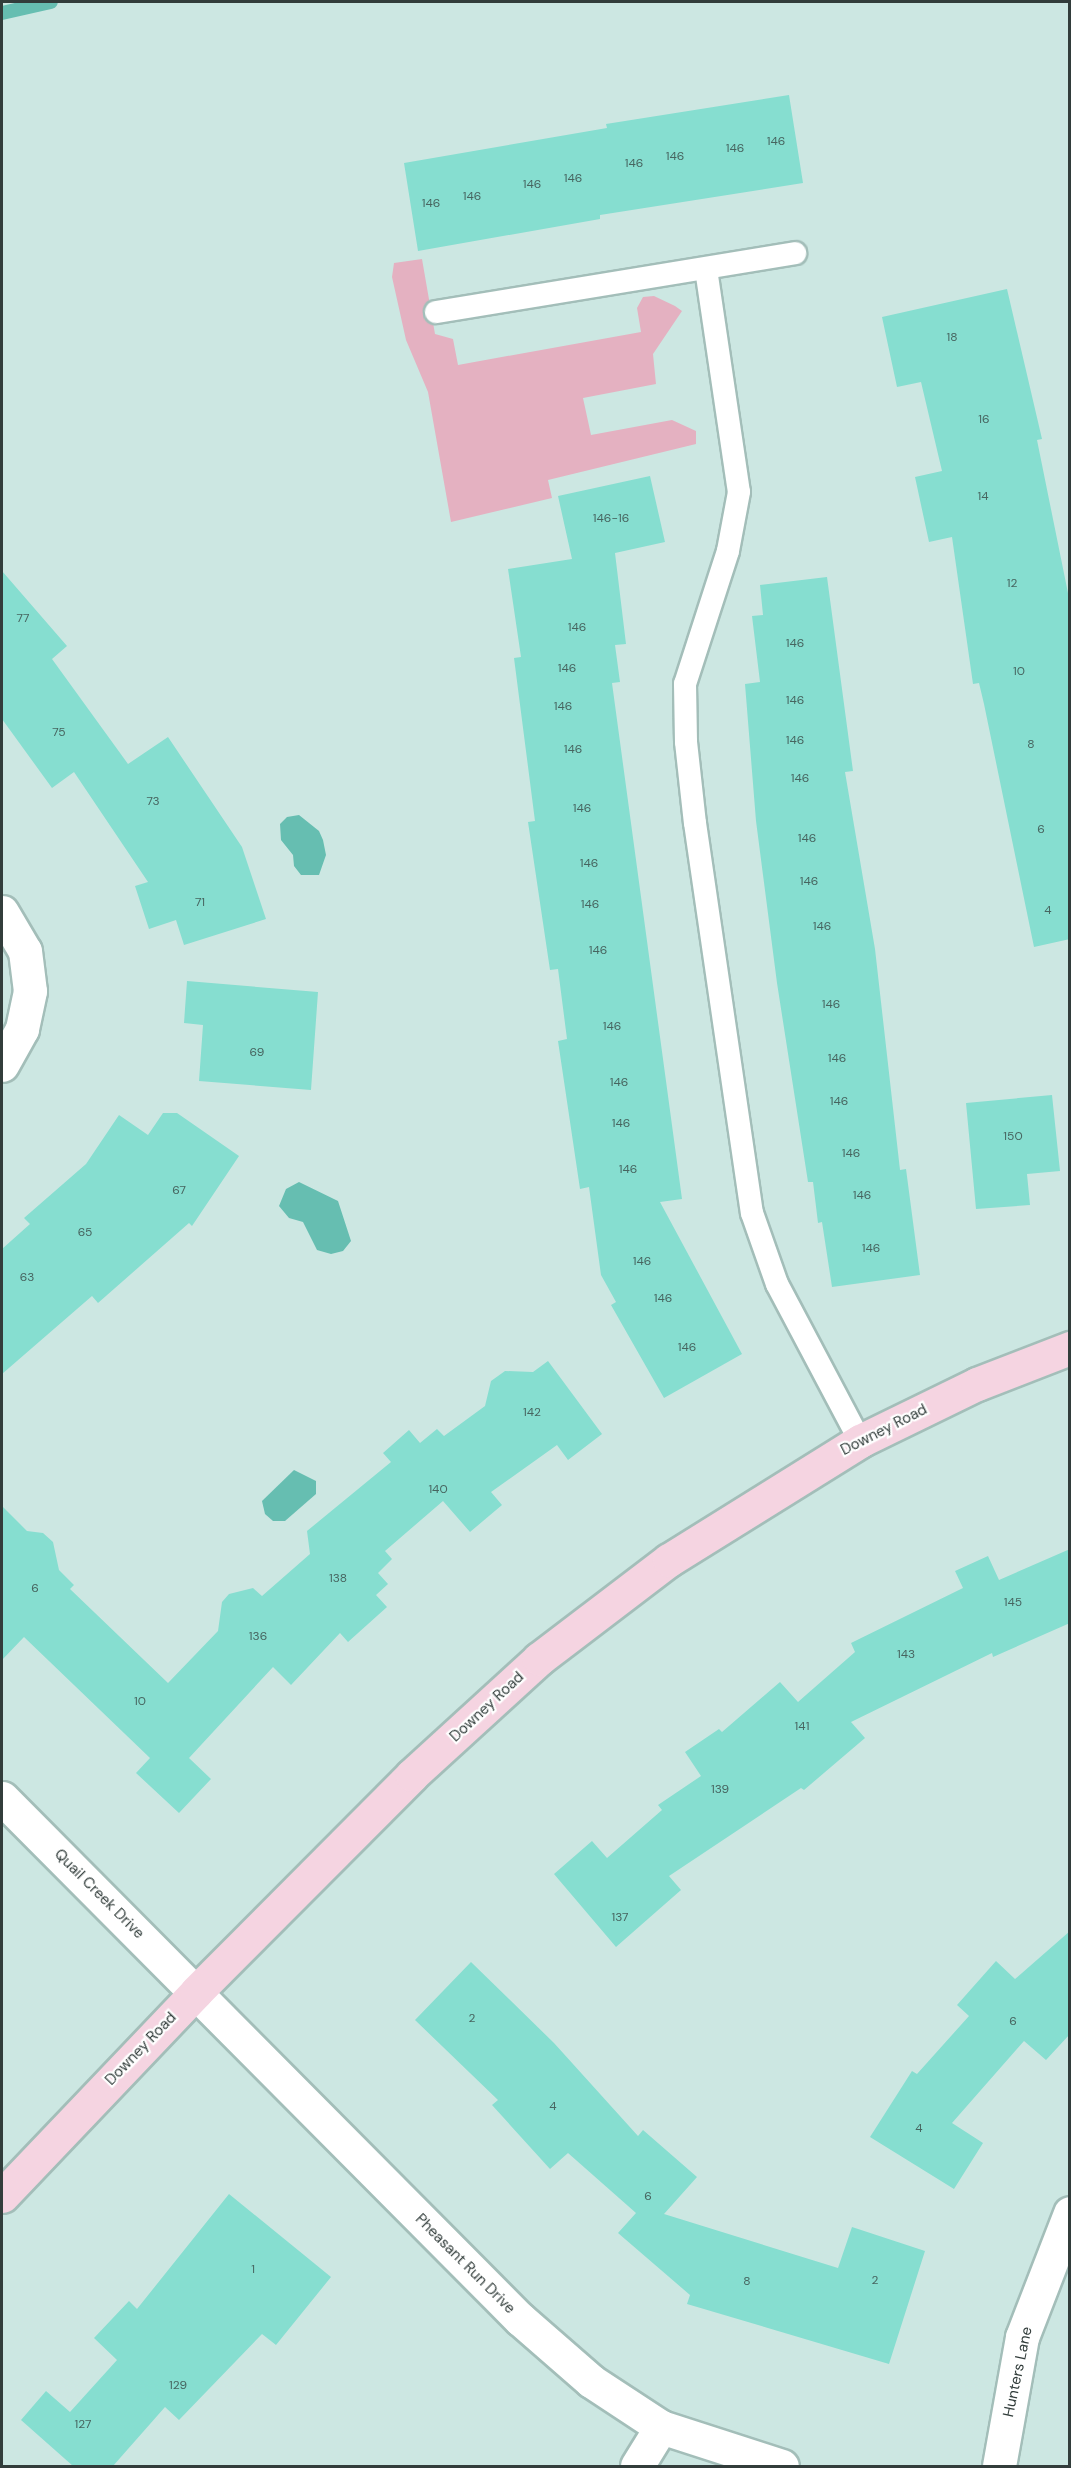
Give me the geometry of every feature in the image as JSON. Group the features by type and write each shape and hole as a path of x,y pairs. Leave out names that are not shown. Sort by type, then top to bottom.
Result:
{"main road":[{"name":"Downey Road","path":"2,2196 196,1992 412,1775 539,1659 669,1560 860,1441 976,1384 1070,1348"}],"street":[{"path":"2,912 25,951 30,991 22,1029 2,1065"},
{"name":"Quail Creek Drive","path":"2,1798 196,1992"},
{"name":"Pheasant Run Drive","path":"196,1992 520,2319 591,2382 661,2427 782,2466"},
{"name":"Hunters Lane","path":"999,2466 1022,2337 1070,2213"},
{"path":"637,2466 661,2427"}],"lane":[{"path":"436,312 795,253"},
{"path":"706,269 739,499 728,550 685,684 686,742 695,823 752,1213 777,1284 860,1441"}],"shaded area":[{"path":"422,259 435,334 453,339 458,365 641,332 637,308 643,297 654,296 675,306 682,311 653,354 656,384 583,398 591,435 672,420 696,431 696,444 548,480 552,498 451,522 428,392 406,340 392,277 394,263"},
{"path":"299,815 319,831 323,840 326,855 319,875 301,875 294,866 293,855 281,840 280,824 287,817"},
{"path":"299,1182 338,1201 351,1241 343,1251 331,1254 317,1250 303,1222 289,1218 279,1206 286,1189"},
{"path":"294,1470 316,1481 316,1494 285,1521 273,1521 265,1514 262,1501"}],"building":[{"path":"789,95 803,183 600,215 600,219 418,251 404,163 607,128 606,124"},
{"path":"1007,289 1042,439 1037,440 1070,603 1070,939 1034,947 984,704 979,683 973,684 952,537 929,542 915,477 942,471 921,382 897,387 882,317"},
{"path":"650,476 665,542 615,553 626,644 615,645 620,682 612,683 682,1199 660,1202 742,1354 664,1398 611,1305 616,1302 601,1275 589,1187 580,1189 558,1041 567,1039 558,969 550,970 528,822 535,821 514,658 521,657 508,569 572,559 558,496"},
{"path":"2,571 67,646 52,659 128,764 168,737 242,847 266,919 184,945 176,920 149,929 135,886 148,882 74,772 52,788 2,719"},
{"path":"827,577 853,771 845,772 875,949 900,1170 906,1169 920,1275 832,1287 822,1222 818,1223 813,1182 808,1182 777,983 756,821 745,684 760,682 752,616 763,615 760,585"},
{"path":"187,981 318,992 311,1090 199,1081 203,1025 184,1023"},
{"path":"1052,1095 1060,1171 1027,1174 1030,1205 976,1209 966,1103"},
{"path":"163,1113 177,1113 239,1156 192,1226 189,1223 98,1303 92,1296 2,1374 2,1249 30,1224 24,1218 86,1164 119,1115 148,1135"},
{"path":"548,1361 602,1434 568,1460 557,1445 491,1492 502,1505 470,1532 443,1501 385,1551 392,1559 378,1573 388,1584 376,1595 387,1607 348,1642 340,1633 291,1685 273,1667 189,1758 211,1779 179,1813 136,1773 150,1758 24,1637 2,1660 2,1506 27,1531 43,1533 53,1542 59,1570 74,1585 70,1589 168,1683 218,1631 222,1602 229,1594 253,1588 262,1596 310,1554 307,1531 391,1462 383,1453 409,1430 420,1443 437,1429 444,1436 485,1406 491,1381 505,1371 533,1372"},
{"path":"1070,1549 1070,1623 993,1657 992,1653 851,1722 865,1738 804,1790 801,1788 669,1876 681,1890 616,1947 554,1874 592,1841 607,1858 662,1810 658,1805 701,1776 685,1752 719,1729 722,1732 780,1682 798,1702 855,1652 851,1643 963,1588 955,1571 988,1556 999,1580"},
{"path":"1070,1931 1070,2034 1046,2060 1024,2041 952,2123 983,2143 954,2189 870,2137 912,2071 917,2074 969,2016 957,2005 996,1961 1015,1979"},
{"path":"471,1962 554,2043 638,2136 643,2130 697,2177 664,2214 838,2268 852,2227 925,2251 889,2364 687,2304 690,2295 618,2233 636,2213 568,2153 550,2169 492,2105 498,2100 415,2020"},
{"path":"229,2194 331,2277 276,2345 262,2334 179,2420 165,2407 113,2466 73,2466 21,2420 46,2391 70,2412 117,2360 94,2338 129,2301 137,2309"}],"waterway":[{"path":"2,13 51,2"}]}
